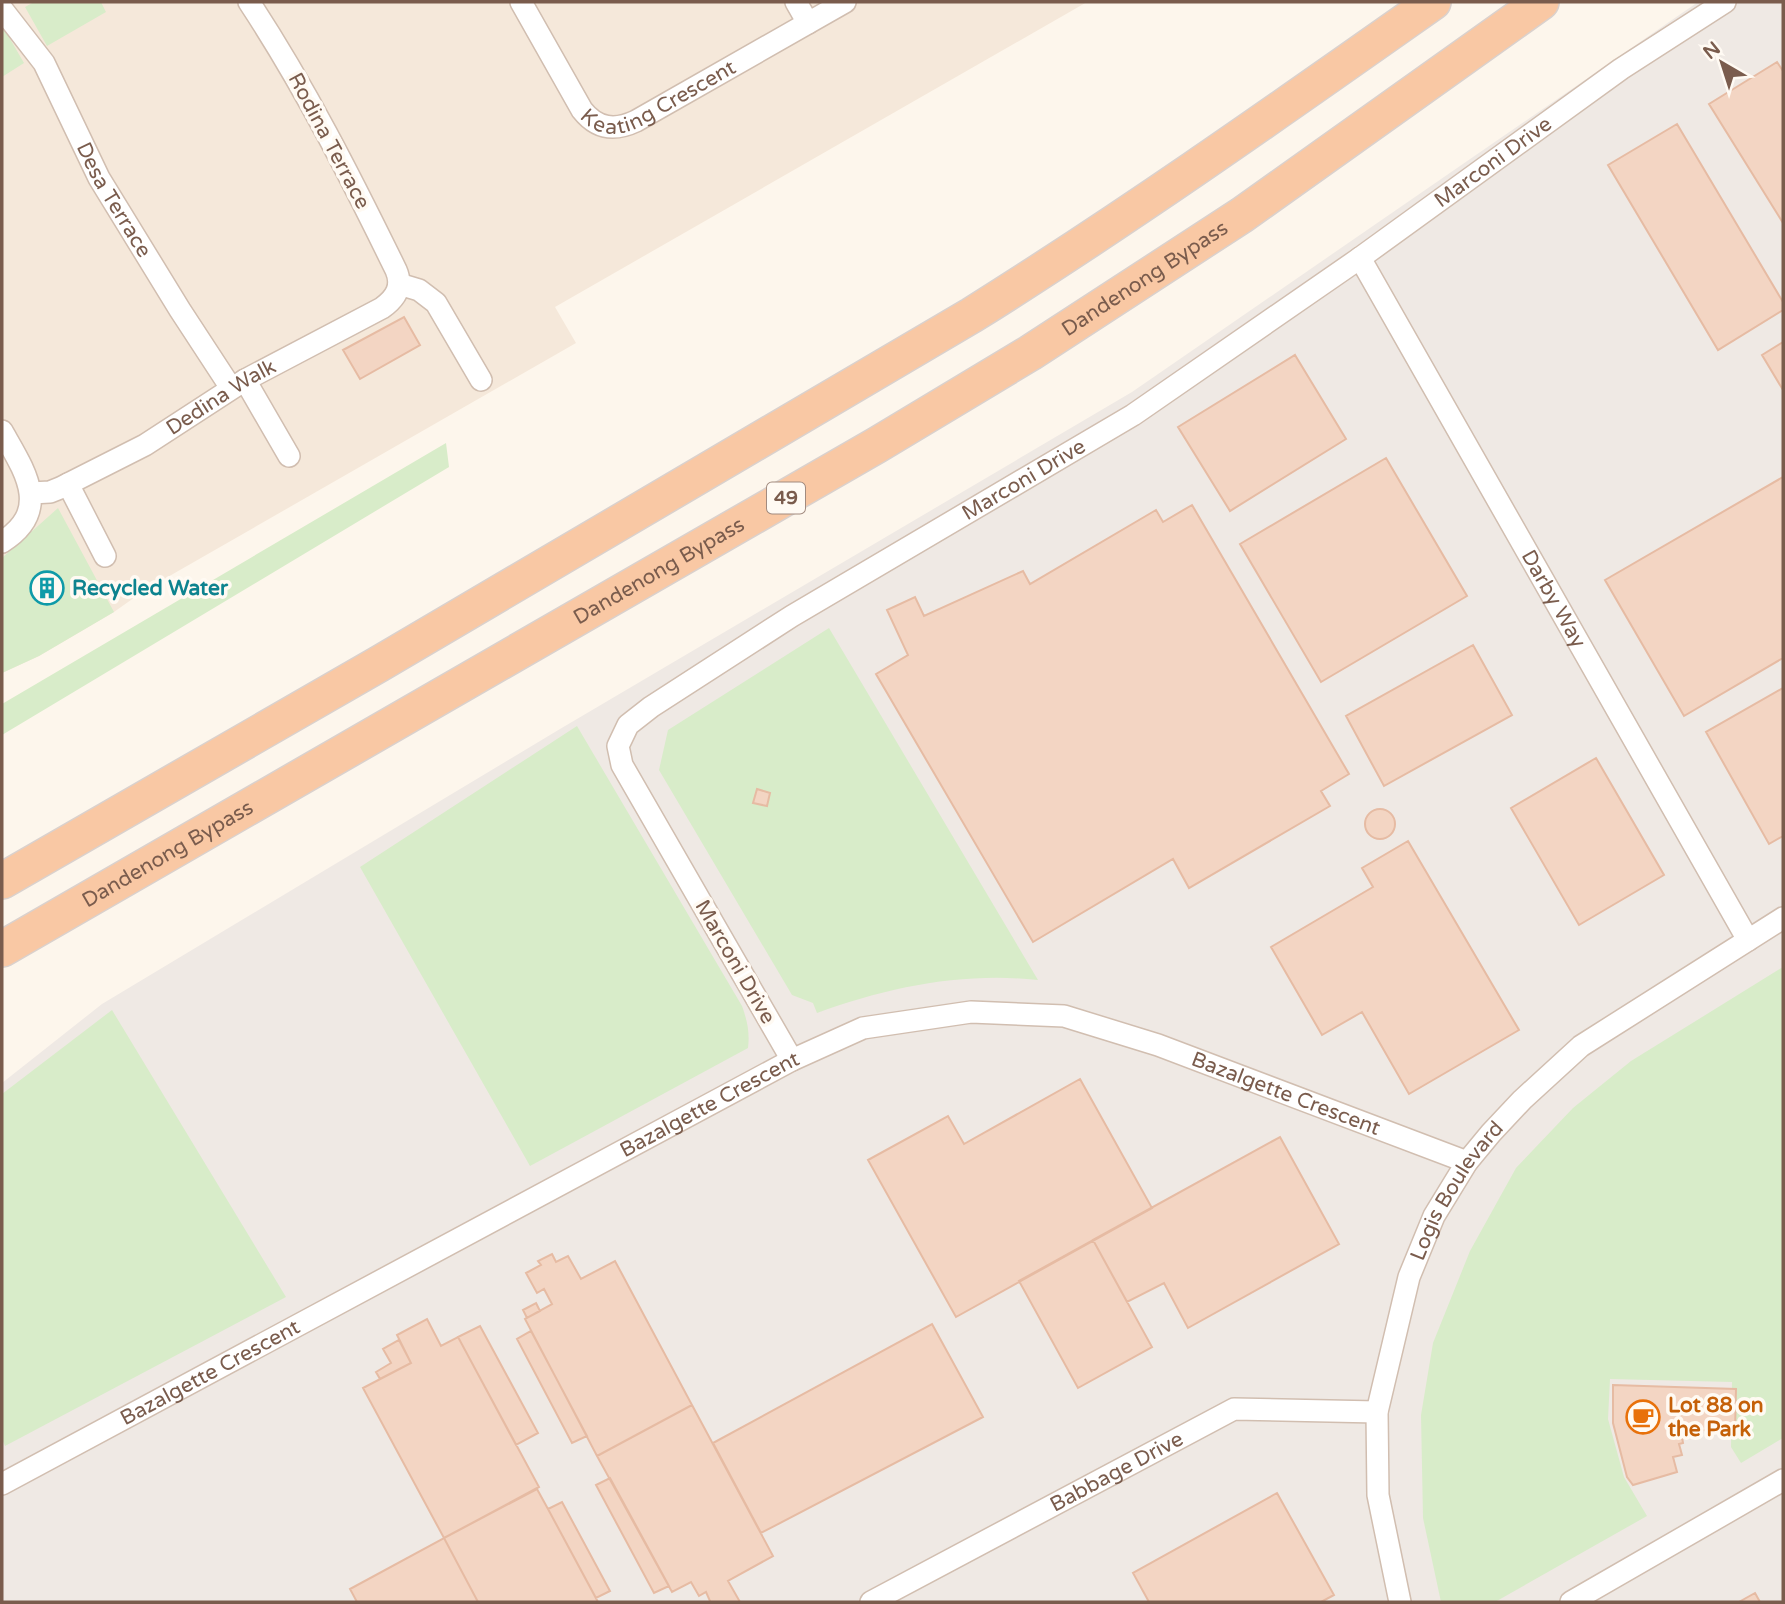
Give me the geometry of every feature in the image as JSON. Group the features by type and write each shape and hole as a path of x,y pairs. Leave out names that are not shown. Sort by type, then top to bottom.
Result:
{"highway":[{"path":"2,881 356,677 972,315 1220,152 1433,2"},
{"name":"Dandenong Bypass","path":"2,949 877,445 1030,353 1242,215 1541,2"}],"street":[{"name":"Rodina Terrace","path":"249,2 316,113 396,270 400,284"},
{"name":"Keating Crescent","path":"521,2 582,110 589,120 609,128 636,121 845,2"},
{"path":"796,2 808,23"},
{"name":"Marconi Drive","path":"792,1060 622,765 618,746 628,725 651,707 792,616 1133,415 1360,258 1622,69 1725,2"},
{"name":"Desa Terrace","path":"2,9 44,63 99,178 180,310 238,384 289,456"},
{"name":"Darby Way","path":"1360,258 1748,940"},
{"path":"400,284 419,290 436,303 481,380"},
{"name":"Dedina Walk","path":"31,493 50,492 145,445 238,384 382,307 394,297 400,284"},
{"path":"2,431 26,476 31,493 26,517 21,526 2,542"},
{"path":"68,484 105,556"},
{"name":"Logis Boulevard","path":"1400,1602 1378,1495 1377,1412 1409,1277 1434,1216 1467,1163 1522,1100 1581,1045 1783,918"},
{"name":"Bazalgette Crescent","path":"2,1484 792,1060 863,1028 971,1012 1064,1016 1158,1045 1467,1163"},
{"name":"Babbage Drive","path":"872,1602 1234,1409 1377,1412"},
{"path":"1571,1602 1783,1480"}],"shaded area":[{"path":"2,2 1087,2 555,307 576,343 145,590 114,612 39,656 2,673"},
{"path":"1698,2 1783,2 1783,1602 2,1602 2,1083 102,1004 560,729 1132,392"}],"green space":[{"path":"34,2 101,2 106,12 47,46 25,7"},
{"path":"2,25 24,63 2,77"},
{"path":"446,443 449,467 2,735 2,704"},
{"path":"58,508 114,612 39,656 2,673 2,558"},
{"path":"829,628 1038,980 982,978 926,984 871,996 817,1013 813,1003 792,995 659,770 668,730"},
{"path":"577,726 742,1006 748,1026 748,1048 530,1166 360,867"},
{"path":"1783,967 1783,1438 1741,1463 1731,1447 1732,1382 1610,1379 1608,1419 1624,1477 1647,1516 1495,1602 1441,1602 1423,1518 1421,1415 1433,1343 1470,1251 1516,1168 1573,1108 1631,1061"},
{"path":"112,1010 286,1297 5,1446 2,1439 2,1094"}],"building":[{"path":"1777,62 1783,71 1783,223 1709,104"},
{"path":"1677,124 1783,302 1783,310 1718,350 1608,165"},
{"path":"404,317 420,345 360,379 343,350"},
{"path":"1783,342 1783,390 1762,355"},
{"path":"1295,355 1346,439 1230,511 1178,427"},
{"path":"1386,458 1467,596 1321,682 1240,544"},
{"path":"1783,477 1783,658 1684,716 1605,580"},
{"path":"1192,505 1349,774 1321,791 1330,806 1189,888 1173,859 1033,942 876,674 908,655 887,610 915,597 924,616 1023,571 1030,584 1156,510 1163,522"},
{"name":"Recycled Water","path":"47,576 58,583 59,588 52,599 47,600 36,593 35,588 42,577"},
{"path":"1473,645 1512,715 1384,786 1346,716"},
{"path":"1783,688 1783,836 1769,844 1706,732"},
{"path":"1596,758 1664,875 1579,925 1511,808"},
{"path":"757,789 770,793 767,806 753,803"},
{"path":"1380,809 1391,813 1395,824 1391,835 1380,839 1369,835 1365,824 1369,813"},
{"path":"1408,841 1519,1030 1409,1094 1362,1012 1322,1035 1271,947 1373,887 1362,868"},
{"path":"1080,1079 1152,1208 956,1317 868,1160 948,1116 964,1144"},
{"path":"1280,1137 1339,1244 1188,1328 1164,1283 1127,1302 1093,1240"},
{"path":"1093,1240 1152,1347 1078,1388 1019,1281"},
{"path":"552,1254 556,1262 568,1256 581,1279 615,1261 692,1405 597,1456 525,1319 552,1304 544,1289 537,1293 526,1273 541,1265 538,1261"},
{"path":"536,1303 540,1311 527,1318 523,1310"},
{"path":"427,1319 441,1346 458,1337 539,1487 444,1538 363,1388 411,1363 397,1335"},
{"path":"932,1324 983,1417 761,1533 713,1443"},
{"path":"480,1326 538,1433 516,1445 458,1337"},
{"path":"531,1331 587,1436 572,1443 517,1339"},
{"path":"399,1340 411,1363 380,1379 376,1372 391,1363 383,1349"},
{"path":"1613,1385 1736,1389 1735,1431 1697,1430 1698,1433 1682,1437 1683,1443 1679,1444 1682,1455 1673,1457 1677,1472 1633,1485 1627,1477 1613,1423"},
{"path":"692,1405 773,1556 728,1581 740,1602 709,1602 706,1592 699,1596 691,1582 672,1592 597,1456"},
{"path":"610,1478 669,1586 654,1593 596,1485"},
{"path":"537,1489 598,1602 478,1602 444,1538"},
{"path":"1277,1493 1334,1595 1321,1602 1149,1602 1133,1573"},
{"path":"562,1502 610,1591 596,1598 548,1509"},
{"path":"444,1538 478,1602 357,1602 350,1589"},
{"path":"1755,1593 1760,1602 1739,1602"}],"place":[{"name":"Recycled Water","path":"47,588"},
{"name":"Lot 88 on the Park","path":"1643,1417"}]}
